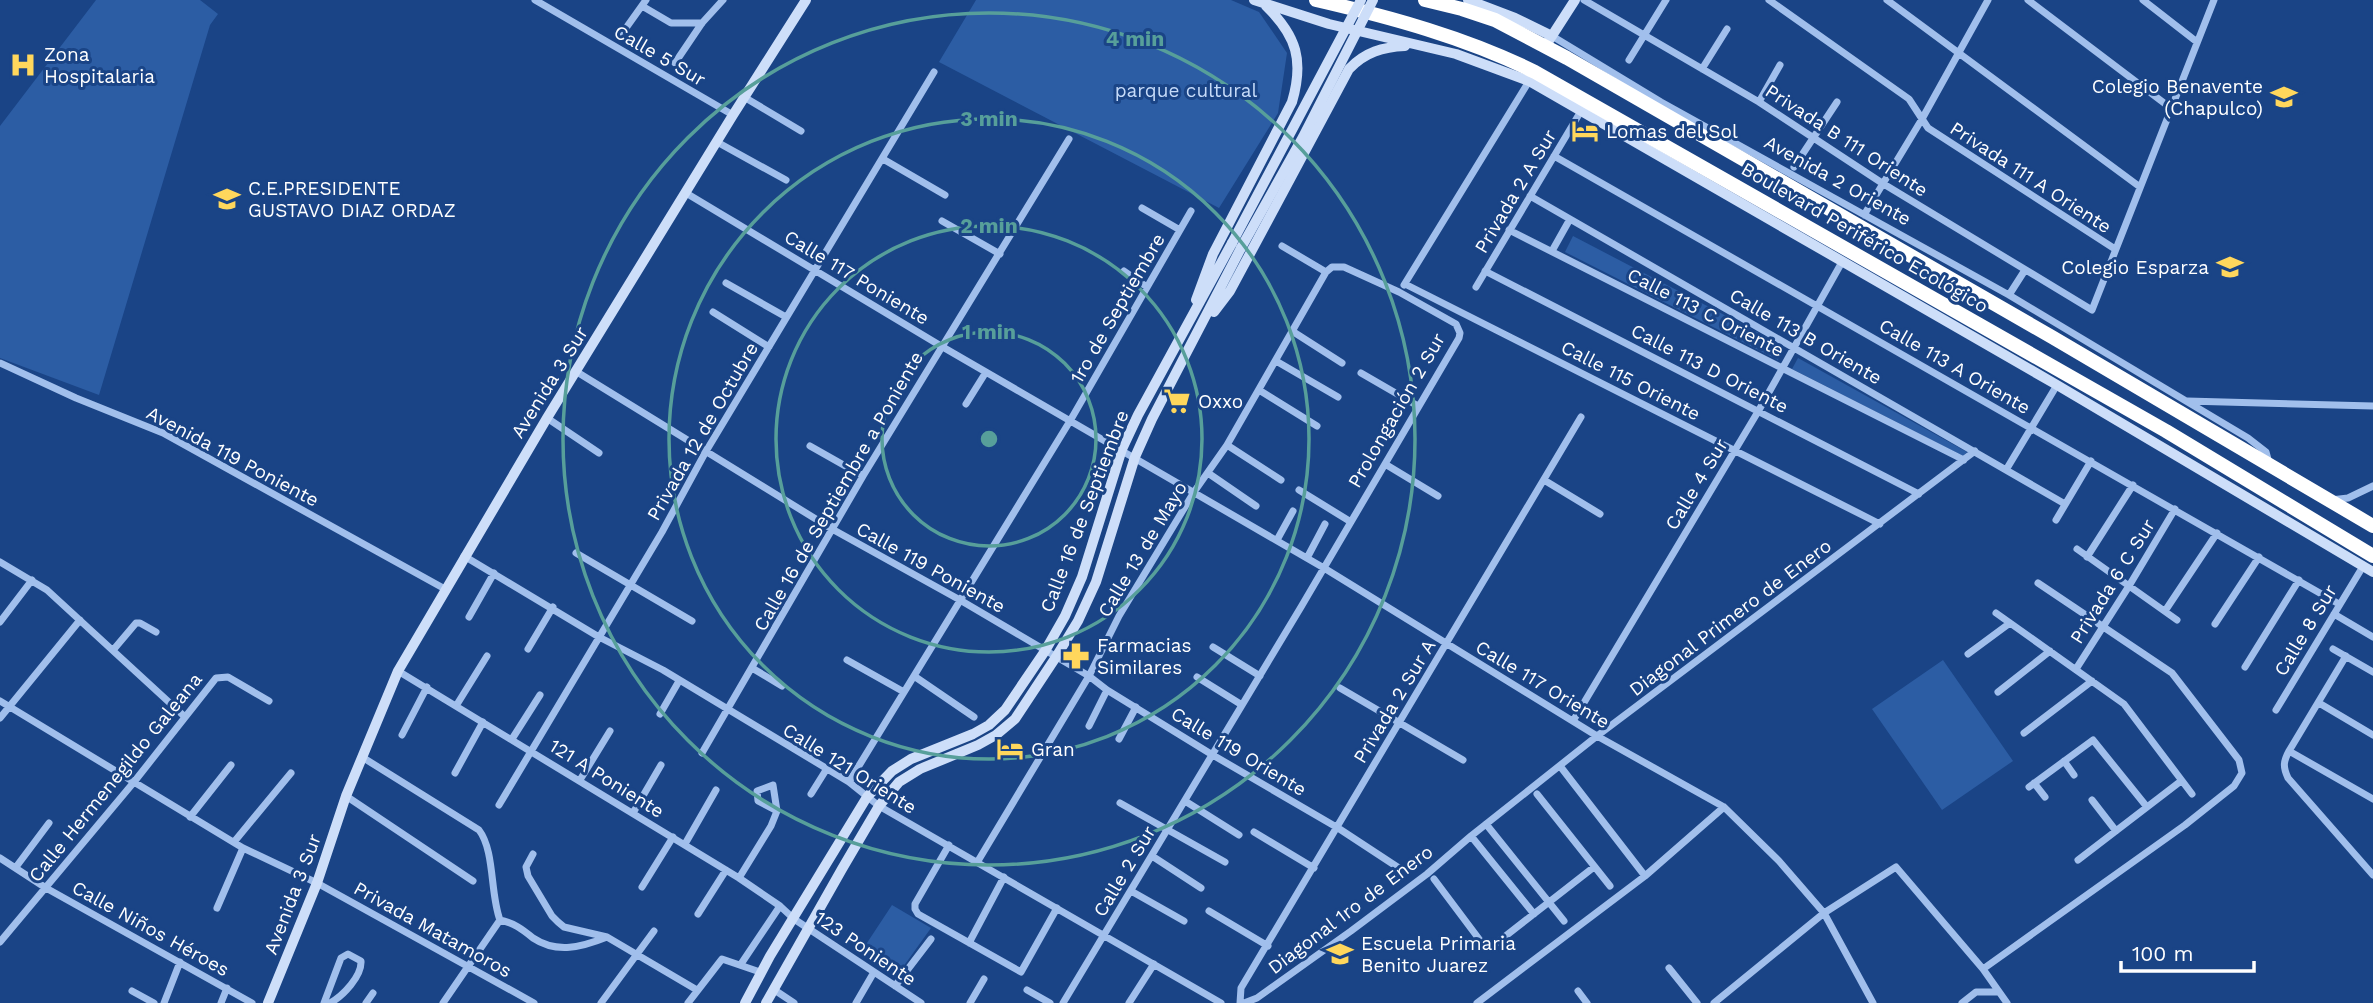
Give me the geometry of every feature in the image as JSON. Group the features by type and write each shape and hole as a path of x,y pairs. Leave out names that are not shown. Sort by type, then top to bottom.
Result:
{"highway":[{"name":"Boulevard Periférico Ecológico","path":"1316,0 1460,41 1506,58 1532,77 1733,183 2165,431 2373,556"},
{"name":"Boulevard Periférico Ecológico","path":"1425,0 1462,9 1548,41 2267,458 2327,500 2373,526"}],"main road":[{"name":"Avenida 3 Sur","path":"271,1002 317,883 346,796 398,671 547,418 806,0"},
{"name":"Calle 16 de Septiembre","path":"766,1003 879,806 899,782 996,735 1015,719 1078,621 1096,582 1135,457 1152,419 1198,333 1237,246 1361,0"},
{"name":"Calle 16 de Septiembre","path":"746,1003 760,972 867,797 892,771 911,759 989,725 1005,710 1045,651 1065,616 1082,577 1122,449 1138,415 1189,321 1303,137 1373,0"},
{"name":"Avenida 2 Oriente","path":"1468,0 1515,18 1548,41"},
{"path":"1548,41 1575,0"},
{"path":"1259,2 1329,24 1456,54 1532,77 1581,111 2057,385 2368,570"},
{"path":"1189,321 1209,263 1292,102 1298,81 1296,48 1279,18 1259,2"},
{"path":"1198,333 1230,291 1349,69 1364,56 1380,49 1422,47"}],"street":[{"name":"Calle 5 Sur","path":"535,0 733,115"},
{"path":"675,63 702,23 723,0"},
{"name":"Privada B 111 Oriente","path":"1584,0 1759,102 1882,183 2092,310 2115,249"},
{"path":"1629,60 1666,0"},
{"name":"Privada 111 A Oriente","path":"1769,0 1909,99 1928,128 2115,249"},
{"path":"1887,0 2140,187"},
{"path":"1864,215 1922,119 1988,0"},
{"path":"2028,0 2172,109"},
{"path":"2143,0 2197,42"},
{"path":"2115,249 2214,0"},
{"path":"621,35 644,3 661,19 671,23 702,23"},
{"path":"1702,69 1727,29"},
{"name":"Avenida 2 Oriente","path":"1548,41 2009,295 2248,438 2267,458"},
{"path":"1759,102 1780,65"},
{"name":"Privada 12 de Octubre","path":"499,805 662,532 705,453 934,72"},
{"path":"1282,246 1325,272 1332,267 1345,267 1399,292 1532,77"},
{"path":"744,97 801,131"},
{"path":"1794,167 1836,102"},
{"name":"Privada 2 A Sur","path":"1476,287 1581,111"},
{"name":"Calle 16 de Septiembre a Poniente","path":"702,753 863,476 1069,139"},
{"path":"717,142 786,180"},
{"name":"Calle 113 A Oriente","path":"1554,156 2339,604"},
{"path":"883,159 945,195"},
{"name":"Calle 117 Poniente","path":"686,192 986,372 1135,457"},
{"name":"Calle 113 B Oriente","path":"1530,196 2065,504"},
{"path":"1142,208 1180,230"},
{"name":"1ro de Septiembre","path":"849,782 1070,421 1191,211"},
{"path":"1552,251 1570,219"},
{"path":"942,220 1000,254"},
{"name":"Calle 113 C Oriente","path":"1509,230 1964,460"},
{"name":"Calle 4 Sur","path":"1573,721 1759,410 1842,262"},
{"path":"2009,295 2025,270"},
{"path":"1124,271 1147,287"},
{"name":"Calle 113 D Oriente","path":"1485,271 1919,494"},
{"name":"Calle 13 de Mayo","path":"978,861 1089,676 1119,616 1194,492 1227,445 1325,272"},
{"path":"726,283 786,317"},
{"name":"Calle 115 Oriente","path":"1405,284 1880,524"},
{"name":"Prolongación 2 Sur","path":"1211,754 1324,568 1460,333 1456,324 1448,318 1399,292"},
{"path":"713,312 769,347"},
{"path":"1292,331 1342,363"},
{"path":"1276,361 1338,397"},
{"name":"Avenida 119 Poniente","path":"0,363 69,395 163,433 445,589"},
{"name":"Calle 119 Poniente","path":"577,372 832,529 1056,657"},
{"path":"966,404 986,372"},
{"path":"1361,373 1418,406"},
{"path":"2007,470 2057,385"},
{"path":"1259,390 1317,426"},
{"path":"2186,401 2373,406"},
{"name":"Privada 2 Sur A","path":"1242,1003 1241,988 1581,417"},
{"path":"547,418 599,453"},
{"path":"1227,445 1281,480"},
{"path":"810,446 863,476"},
{"name":"Diagonal Primero de Enero","path":"1471,836 1597,737 1975,451"},
{"name":"Calle 117 Oriente","path":"1135,457 1324,568 1597,737 1724,807 1779,861 1824,913 1873,1003"},
{"path":"2056,520 2091,461"},
{"path":"1385,464 1438,496"},
{"path":"1208,473 1256,506"},
{"path":"1544,480 1600,514"},
{"path":"2087,557 2133,485"},
{"path":"2327,500 2348,498 2373,486"},
{"path":"1299,491 1351,522"},
{"name":"Privada 6 C Sur","path":"2076,669 2175,509"},
{"path":"1277,540 1293,511"},
{"path":"1307,558 1325,524"},
{"path":"2165,611 2217,533"},
{"path":"2077,550 2177,620"},
{"path":"576,553 692,621"},
{"name":"Calle 121 Oriente","path":"464,556 849,782 879,806 1222,1003"},
{"path":"2215,624 2259,557"},
{"path":"0,562 32,580 80,620 184,716"},
{"name":"Calle 8 Sur","path":"2276,710 2339,604 2368,570"},
{"path":"469,617 494,573"},
{"path":"2245,667 2299,579"},
{"path":"0,622 32,580"},
{"path":"1983,969 2185,825 2234,786 2242,774 2239,760 2172,673 2038,583"},
{"path":"528,649 553,607"},
{"path":"1996,613 2124,704 2192,794"},
{"path":"2334,614 2373,637"},
{"path":"0,718 80,620"},
{"path":"114,649 136,623 140,622 156,632"},
{"path":"1968,654 2010,623"},
{"path":"1213,647 1260,676"},
{"path":"2333,649 2373,672"},
{"path":"1998,692 2050,651"},
{"path":"456,706 486,656"},
{"path":"2346,656 2283,761 2284,770 2288,778 2373,875"},
{"name":"Calle 119 Oriente","path":"1056,657 1211,754 1338,828 1405,872"},
{"path":"847,660 904,692"},
{"path":"752,668 782,686"},
{"name":"121 A Poniente","path":"398,671 685,844 780,906 794,919"},
{"path":"914,676 974,717"},
{"name":"Calle Hermenegildo Galeana","path":"0,942 134,782 216,678 228,677 269,701"},
{"path":"1198,677 1242,705"},
{"path":"660,714 679,681"},
{"path":"2024,733 2092,681"},
{"path":"402,736 427,687"},
{"path":"1340,688 1463,760"},
{"path":"1089,726 1107,690"},
{"path":"512,739 540,695"},
{"name":"Privada Matamoros","path":"0,701 243,848 317,883 534,1003"},
{"path":"2319,703 2373,735"},
{"path":"1119,738 1136,707"},
{"path":"455,773 483,723"},
{"path":"580,780 610,731"},
{"path":"2045,797 2031,785 2093,740 2147,807"},
{"path":"2289,751 2373,799"},
{"name":"Calle 2 Sur","path":"1063,1003 1211,754"},
{"path":"362,757 479,830 486,844 500,920"},
{"path":"2064,761 2074,775"},
{"path":"190,817 231,765"},
{"path":"633,813 661,765"},
{"path":"1560,766 1645,876"},
{"path":"811,794 826,770"},
{"path":"234,842 291,774"},
{"path":"2078,860 2181,780"},
{"path":"685,844 716,790"},
{"path":"1537,794 1610,886"},
{"path":"346,796 473,880"},
{"path":"2092,800 2116,831"},
{"path":"1185,801 1239,835"},
{"path":"1120,803 1224,862"},
{"path":"1477,1003 1645,876 1724,807"},
{"path":"739,878 771,826 777,811"},
{"path":"16,867 49,823"},
{"path":"1486,824 1564,921"},
{"path":"1254,832 1314,867"},
{"path":"1471,836 1534,914"},
{"name":"Diagonal 1ro de Enero","path":"1242,1003 1257,998 1351,931 1427,874 1471,836"},
{"path":"642,887 673,837"},
{"path":"949,845 915,904 918,914 1021,972 1057,908"},
{"path":"217,908 243,848"},
{"path":"533,853 526,867 528,876 552,916 565,927 607,937 697,990"},
{"path":"1152,856 1201,888"},
{"name":"Calle Niños Héroes","path":"0,858 46,888 252,1003"},
{"path":"1434,879 1482,943 1488,946 1494,945 1594,866"},
{"path":"1714,1003 1824,913 1896,867 1983,969 2007,1003"},
{"path":"698,914 726,870"},
{"path":"969,943 1004,877"},
{"path":"1131,891 1184,922"},
{"path":"741,964 780,906"},
{"path":"1209,911 1268,946"},
{"name":"123 Poniente","path":"794,919 921,1003"},
{"path":"500,920 512,922 545,945 557,948 572,948 607,937"},
{"path":"443,1003 500,920"},
{"path":"601,1003 654,931"},
{"path":"895,986 931,939"},
{"path":"324,1003 341,958 348,954 354,956 361,961 361,968 341,995 330,1003"},
{"path":"688,1003 722,959 760,972"},
{"path":"164,1003 180,962"},
{"path":"1129,1003 1154,964"},
{"path":"1669,968 1697,1003"},
{"path":"856,1003 874,972"},
{"path":"970,1003 984,979"},
{"path":"221,1003 226,988"},
{"path":"773,989 794,1003"},
{"path":"1027,990 1044,1001"},
{"path":"132,991 154,1003"},
{"path":"1578,991 1587,1003"},
{"path":"1962,1003 1976,992 1998,992"},
{"path":"366,1003 373,993"},
{"path":"1490,993 1491,1003"}],"green space":[{"path":"96,0 200,0 218,14 210,25 99,395 0,358 0,126"},
{"name":"parque cultural","path":"976,0 1231,0 1259,12 1287,53 1278,113 1219,208 939,62"},
{"path":"1573,236 1784,346 1778,360 1565,252"},
{"path":"1798,358 1967,452 1963,456 1792,369"},
{"path":"1943,660 2013,761 1942,810 1872,709"},
{"path":"892,905 931,928 898,974 861,952"}],"place":[{"name":"Zona Hospitalaria","path":"23,65"},
{"name":"Colegio Benavente (Chapulco)","path":"2284,97"},
{"name":"Lomas del Sol","path":"1585,131"},
{"name":"C.E.PRESIDENTE GUSTAVO DIAZ ORDAZ","path":"227,199"},
{"name":"Colegio Esparza","path":"2230,267"},
{"name":"Oxxo","path":"1177,401"},
{"name":"Farmacias Similares","path":"1076,656"},
{"name":"Gran","path":"1010,749"},
{"name":"Escuela Primaria Benito Juarez","path":"1340,954"}]}
